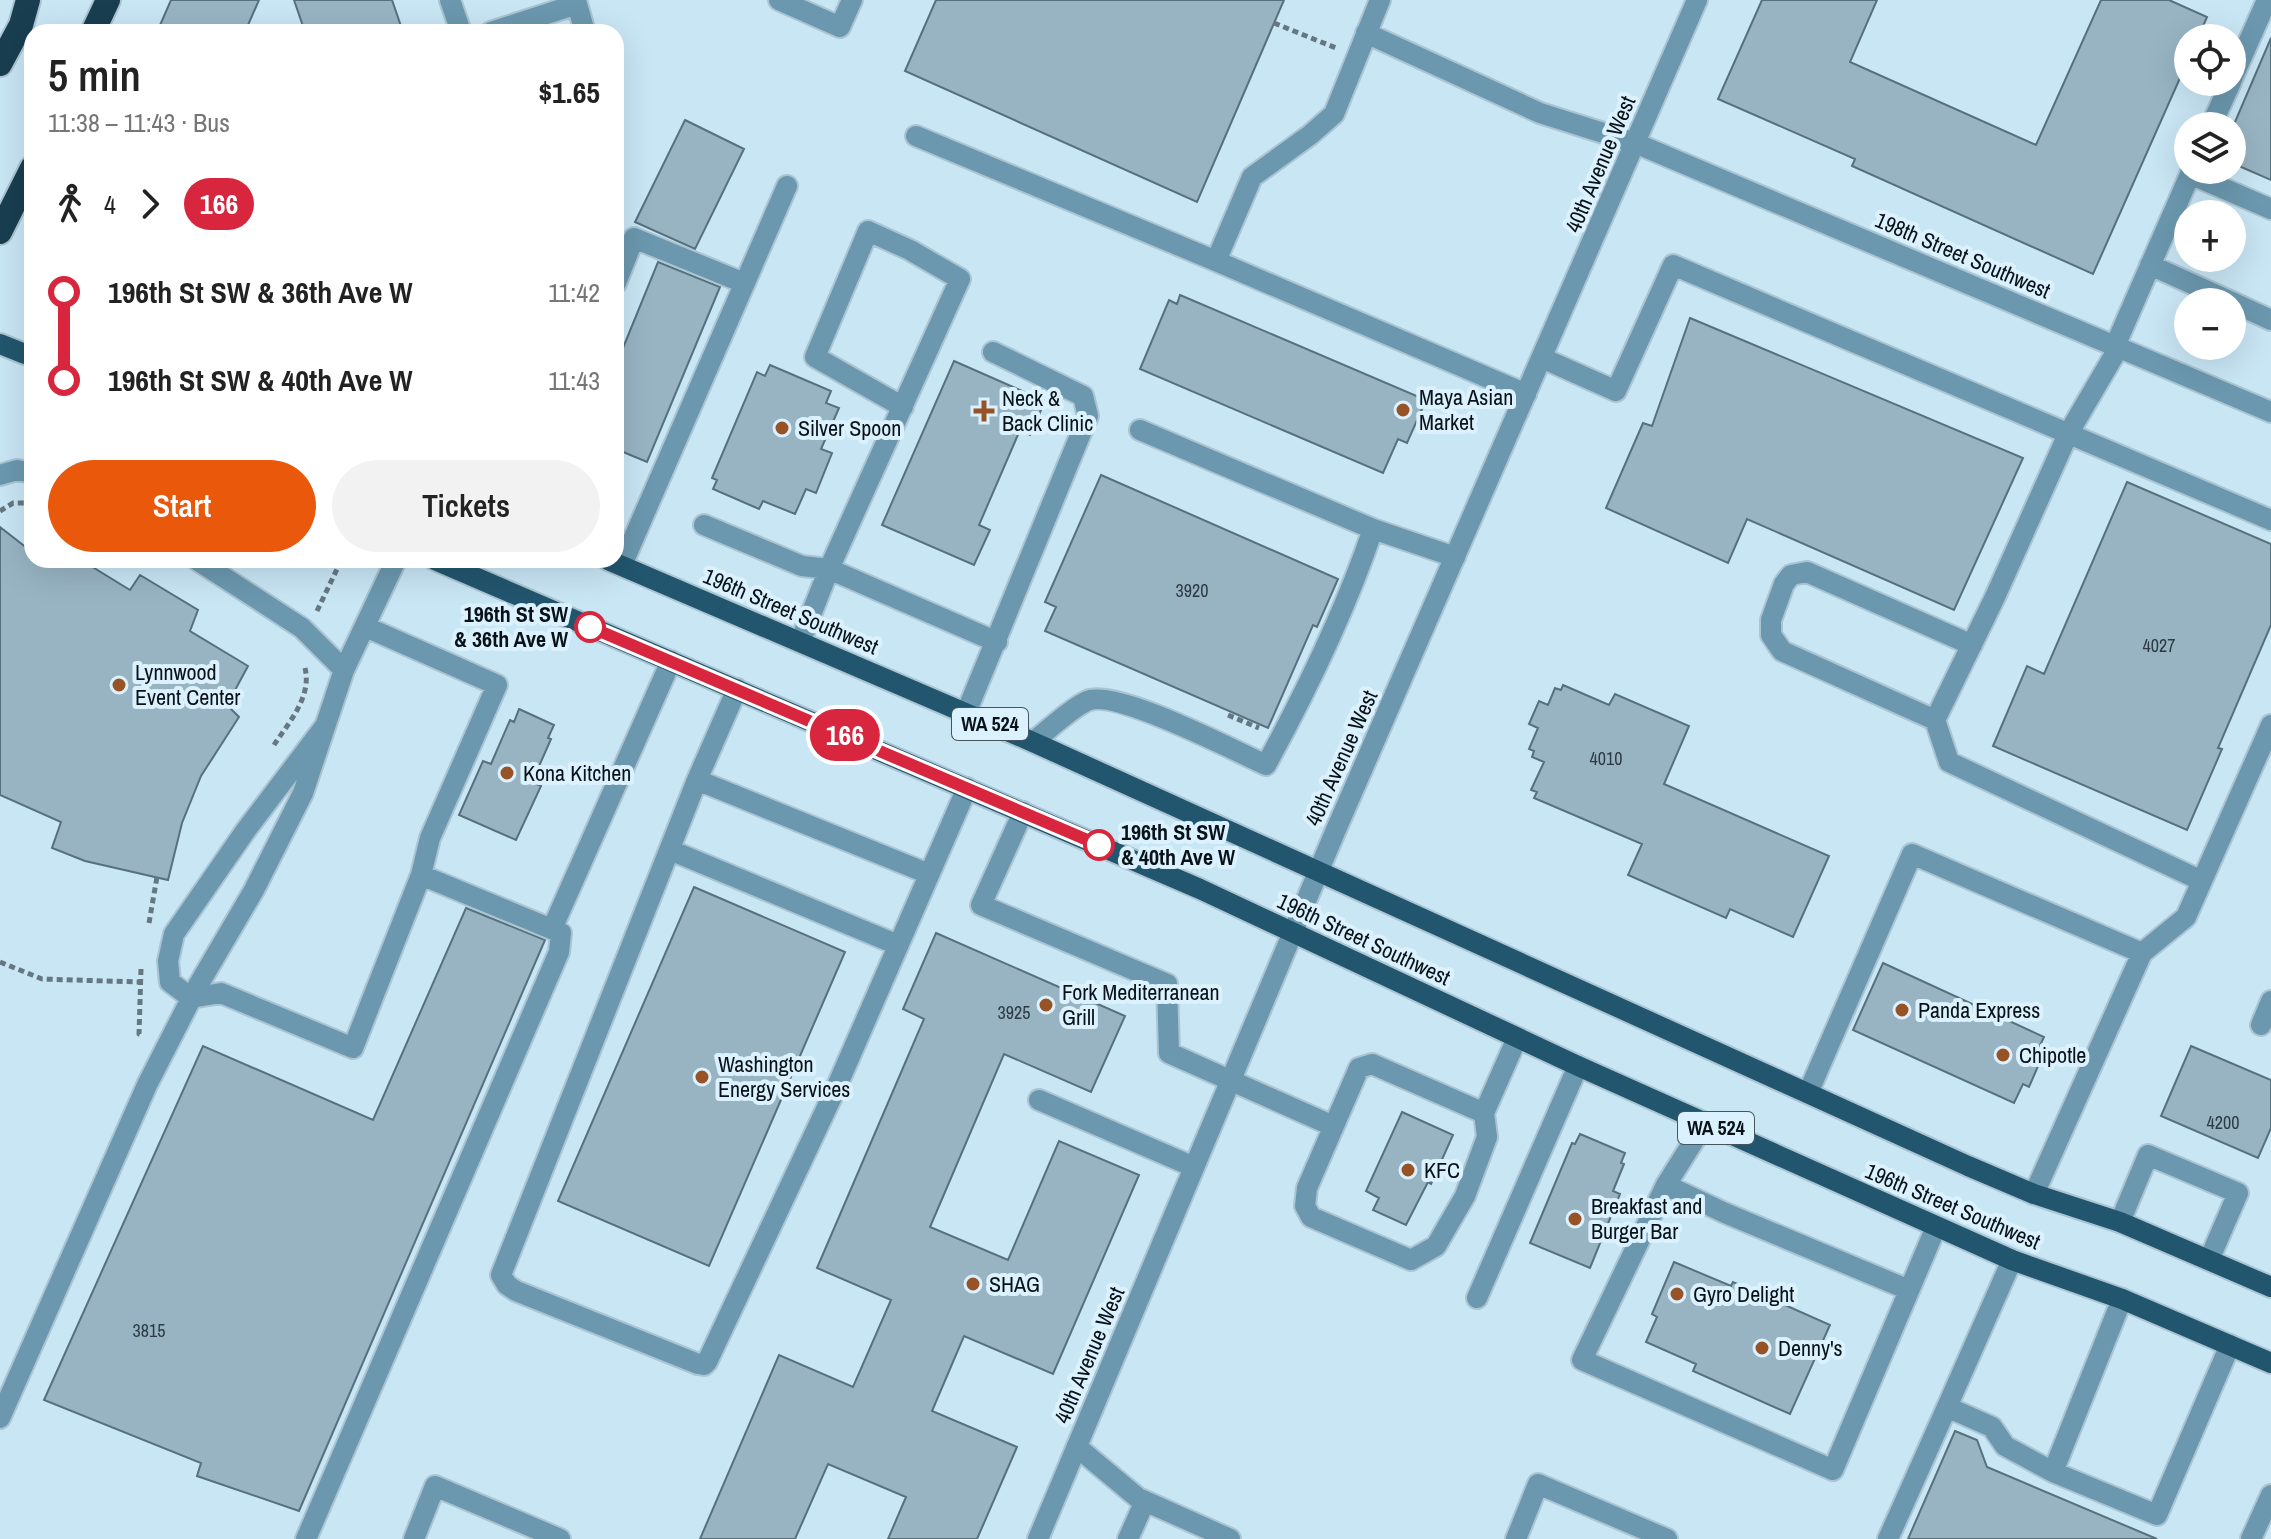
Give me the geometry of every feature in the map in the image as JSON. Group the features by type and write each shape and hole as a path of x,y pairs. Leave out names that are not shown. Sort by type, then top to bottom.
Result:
{"highway":[{"path":"0,64 21,25 28,0"},
{"path":"97,24 108,0"},
{"path":"0,232 24,184"}],"main road":[{"path":"0,344 24,354"},
{"name":"196th Street Southwest","path":"624,567 1033,742 2034,1194 2120,1222 2271,1287"},
{"name":"196th Street Southwest","path":"454,568 1293,931 1517,1038 1936,1227 2012,1260 2122,1299 2271,1363"}],"street":[{"path":"450,0 458,24"},
{"path":"779,0 840,27 852,0"},
{"path":"1216,261 1252,177 1334,114 1380,0"},
{"name":"40th Avenue West","path":"1038,1539 1318,872 1697,0"},
{"path":"2246,47 2267,0"},
{"path":"514,24 580,1 584,24"},
{"name":"198th Street Southwest","path":"1366,33 1540,113 1635,143 2271,412"},
{"path":"916,136 1526,394"},
{"path":"2186,184 2117,346 2068,434 1935,720 1949,762 2202,881"},
{"path":"2217,184 2271,209"},
{"path":"624,543 787,186"},
{"path":"801,640 829,569 903,407 960,279 910,250 868,231 815,357 903,407"},
{"path":"624,263 634,238 744,283"},
{"path":"1542,358 1616,391 1673,265 2271,520"},
{"path":"2150,265 2201,288"},
{"path":"2246,308 2271,320"},
{"path":"966,713 1088,416 1083,396 993,352"},
{"path":"1140,430 1373,529 1455,557"},
{"path":"0,475 17,470 24,471"},
{"path":"704,525 802,566 829,569 997,642"},
{"path":"1033,742 1089,700 1114,700 1173,722 1266,765 1321,659 1353,588 1373,529"},
{"path":"209,568 302,628 344,670"},
{"path":"0,1418 147,1085 191,998 254,890 303,793 344,670 392,568"},
{"path":"1935,720 1782,651 1771,635 1771,620 1784,584 1791,575 1807,572 1972,645"},
{"path":"325,726 246,830 174,934 168,961 170,982 191,998 221,993 353,1048 421,875 430,838 497,685 366,627"},
{"path":"552,929 671,661"},
{"path":"737,689 697,780 501,1275 507,1285 516,1291 698,1364 707,1362 837,1086 967,788"},
{"path":"2034,1194 2142,953 2186,917 2271,725"},
{"path":"697,780 929,874"},
{"path":"1023,812 981,905 1167,984 1169,1053 1333,1126"},
{"path":"670,850 898,945"},
{"path":"1808,1093 1912,854 2142,953"},
{"path":"306,1539 559,952 561,933 421,875"},
{"path":"2261,1025 2271,1001"},
{"path":"1484,1113 1372,1064 1359,1068 1307,1188 1305,1206 1311,1217 1411,1260 1436,1246 1465,1196 1487,1137 1484,1113 1517,1038"},
{"path":"1477,1298 1578,1066"},
{"path":"1039,1100 1194,1167"},
{"path":"1705,1123 1666,1185 1582,1360 1833,1470 1936,1227"},
{"path":"2120,1222 2148,1155 2238,1193 2209,1260"},
{"path":"1666,1185 1909,1290"},
{"path":"1888,1539 2012,1260"},
{"path":"2053,1472 2122,1299"},
{"path":"1947,1407 1992,1427 2005,1446 2053,1472 2157,1515 2230,1345"},
{"path":"1077,1447 1145,1501 1230,1539"},
{"path":"1516,1539 1538,1484 1667,1539"},
{"path":"414,1539 435,1486 560,1539"},
{"path":"2251,1539 2271,1495"},
{"path":"1128,1539 1145,1501"}],"path":[{"path":"1274,23 1355,56"},
{"path":"0,511 13,503 24,503"},
{"path":"269,753 301,704 308,680 304,666"},
{"path":"1217,710 1270,733"},
{"path":"150,918 160,906"},
{"path":"0,962 42,979 139,982"}],"building":[{"path":"171,0 259,0 248,24 160,24"},
{"path":"294,0 392,0 400,24 302,24"},
{"path":"936,0 1284,0 1197,202 905,71"},
{"path":"1762,0 1877,0 1850,62 2036,145 2101,0 2169,0 2207,17 2204,24 2174,24 2174,92 2093,274 1852,166 1855,159 1718,99"},
{"path":"2271,38 2271,180 2246,169 2246,112 2239,112"},
{"path":"685,120 744,149 695,249 635,222"},
{"path":"658,262 720,287 647,462 624,452 624,345"},
{"path":"1180,295 1426,400 1407,443 1398,439 1383,473 1140,369 1169,300 1177,304"},
{"path":"1690,318 2023,458 1954,610 1747,519 1728,563 1606,508 1643,423 1652,426"},
{"path":"954,361 1045,401 1030,435 1020,430 979,525 990,530 974,565 882,525"},
{"name":"Silver Spoon","path":"770,365 831,391 826,403 839,408 821,449 832,453 816,493 806,489 795,514 763,501 759,509 713,489 717,480 712,478 757,372 765,376"},
{"path":"1101,475 1338,579 1317,627 1313,625 1268,728 1045,631 1056,607 1045,602"},
{"path":"2127,482 2271,544 2271,625 2218,748 2222,749 2187,830 1993,746 2027,666 2044,674"},
{"name":"Lynnwood Event Center","path":"0,527 24,546 24,568 94,568 130,590 140,575 198,610 190,631 248,666 227,705 239,717 201,776 182,823 168,880 85,861 52,848 61,822 0,795"},
{"path":"1563,685 1609,705 1615,694 1689,726 1664,784 1829,856 1793,937 1730,909 1726,918 1628,875 1642,844 1534,798 1537,792 1531,790 1544,762 1532,757 1534,751 1529,749 1538,728 1529,724 1539,701 1548,705 1555,688 1561,690"},
{"name":"Kona Kitchen","path":"519,709 554,725 532,782 541,786 516,840 459,815 483,761 491,764 510,720 514,722"},
{"name":"Washington Energy Services","path":"694,887 845,952 709,1266 558,1201"},
{"path":"466,908 545,940 299,1511 197,1476 201,1463 44,1400 203,1046 373,1120"},
{"name":"SHAG","path":"936,933 1125,1016 1091,1092 1004,1054 930,1227 1008,1260 1059,1141 1139,1175 1053,1374 964,1336 932,1411 1017,1447 977,1539 888,1539 906,1497 828,1464 795,1539 700,1539 779,1355 853,1387 891,1300 817,1268 924,1019 903,1009"},
{"path":"1883,963 2044,1037 2036,1054 2042,1057 2029,1087 2023,1084 2014,1103 1853,1030"},
{"path":"2191,1046 2271,1080 2271,1128 2258,1158 2161,1116"},
{"name":"KFC","path":"1402,1112 1453,1135 1431,1184 1428,1182 1406,1225 1373,1210 1379,1198 1366,1191"},
{"name":"Breakfast and Burger Bar","path":"1580,1134 1625,1153 1613,1191 1620,1194 1590,1268 1530,1243 1572,1143 1575,1144"},
{"name":"Denny's","path":"1674,1262 1731,1286 1733,1282 1830,1325 1790,1414 1693,1371 1696,1364 1646,1342 1657,1317 1652,1314"},
{"path":"1955,1431 1977,1440 1987,1467 2157,1539 1908,1539"}],"bus line":[{"name":"166","path":"590,627 1099,845"}],"place":[{"name":"Maya Asian Market","path":"1403,410"},
{"name":"Neck & Back Clinic","path":"984,411"},
{"name":"Silver Spoon","path":"782,428"},
{"name":"196th St SW & 36th Ave W","path":"590,627"},
{"name":"Lynnwood Event Center","path":"119,685"},
{"name":"Kona Kitchen","path":"507,773"},
{"name":"196th St SW & 40th Ave W","path":"1099,845"},
{"name":"Fork Mediterranean Grill","path":"1046,1005"},
{"name":"Panda Express","path":"1902,1010"},
{"name":"Chipotle","path":"2003,1055"},
{"name":"Washington Energy Services","path":"702,1077"},
{"name":"KFC","path":"1408,1170"},
{"name":"Breakfast and Burger Bar","path":"1575,1219"},
{"name":"SHAG","path":"973,1284"},
{"name":"Gyro Delight","path":"1677,1294"},
{"name":"Denny's","path":"1762,1348"}]}
